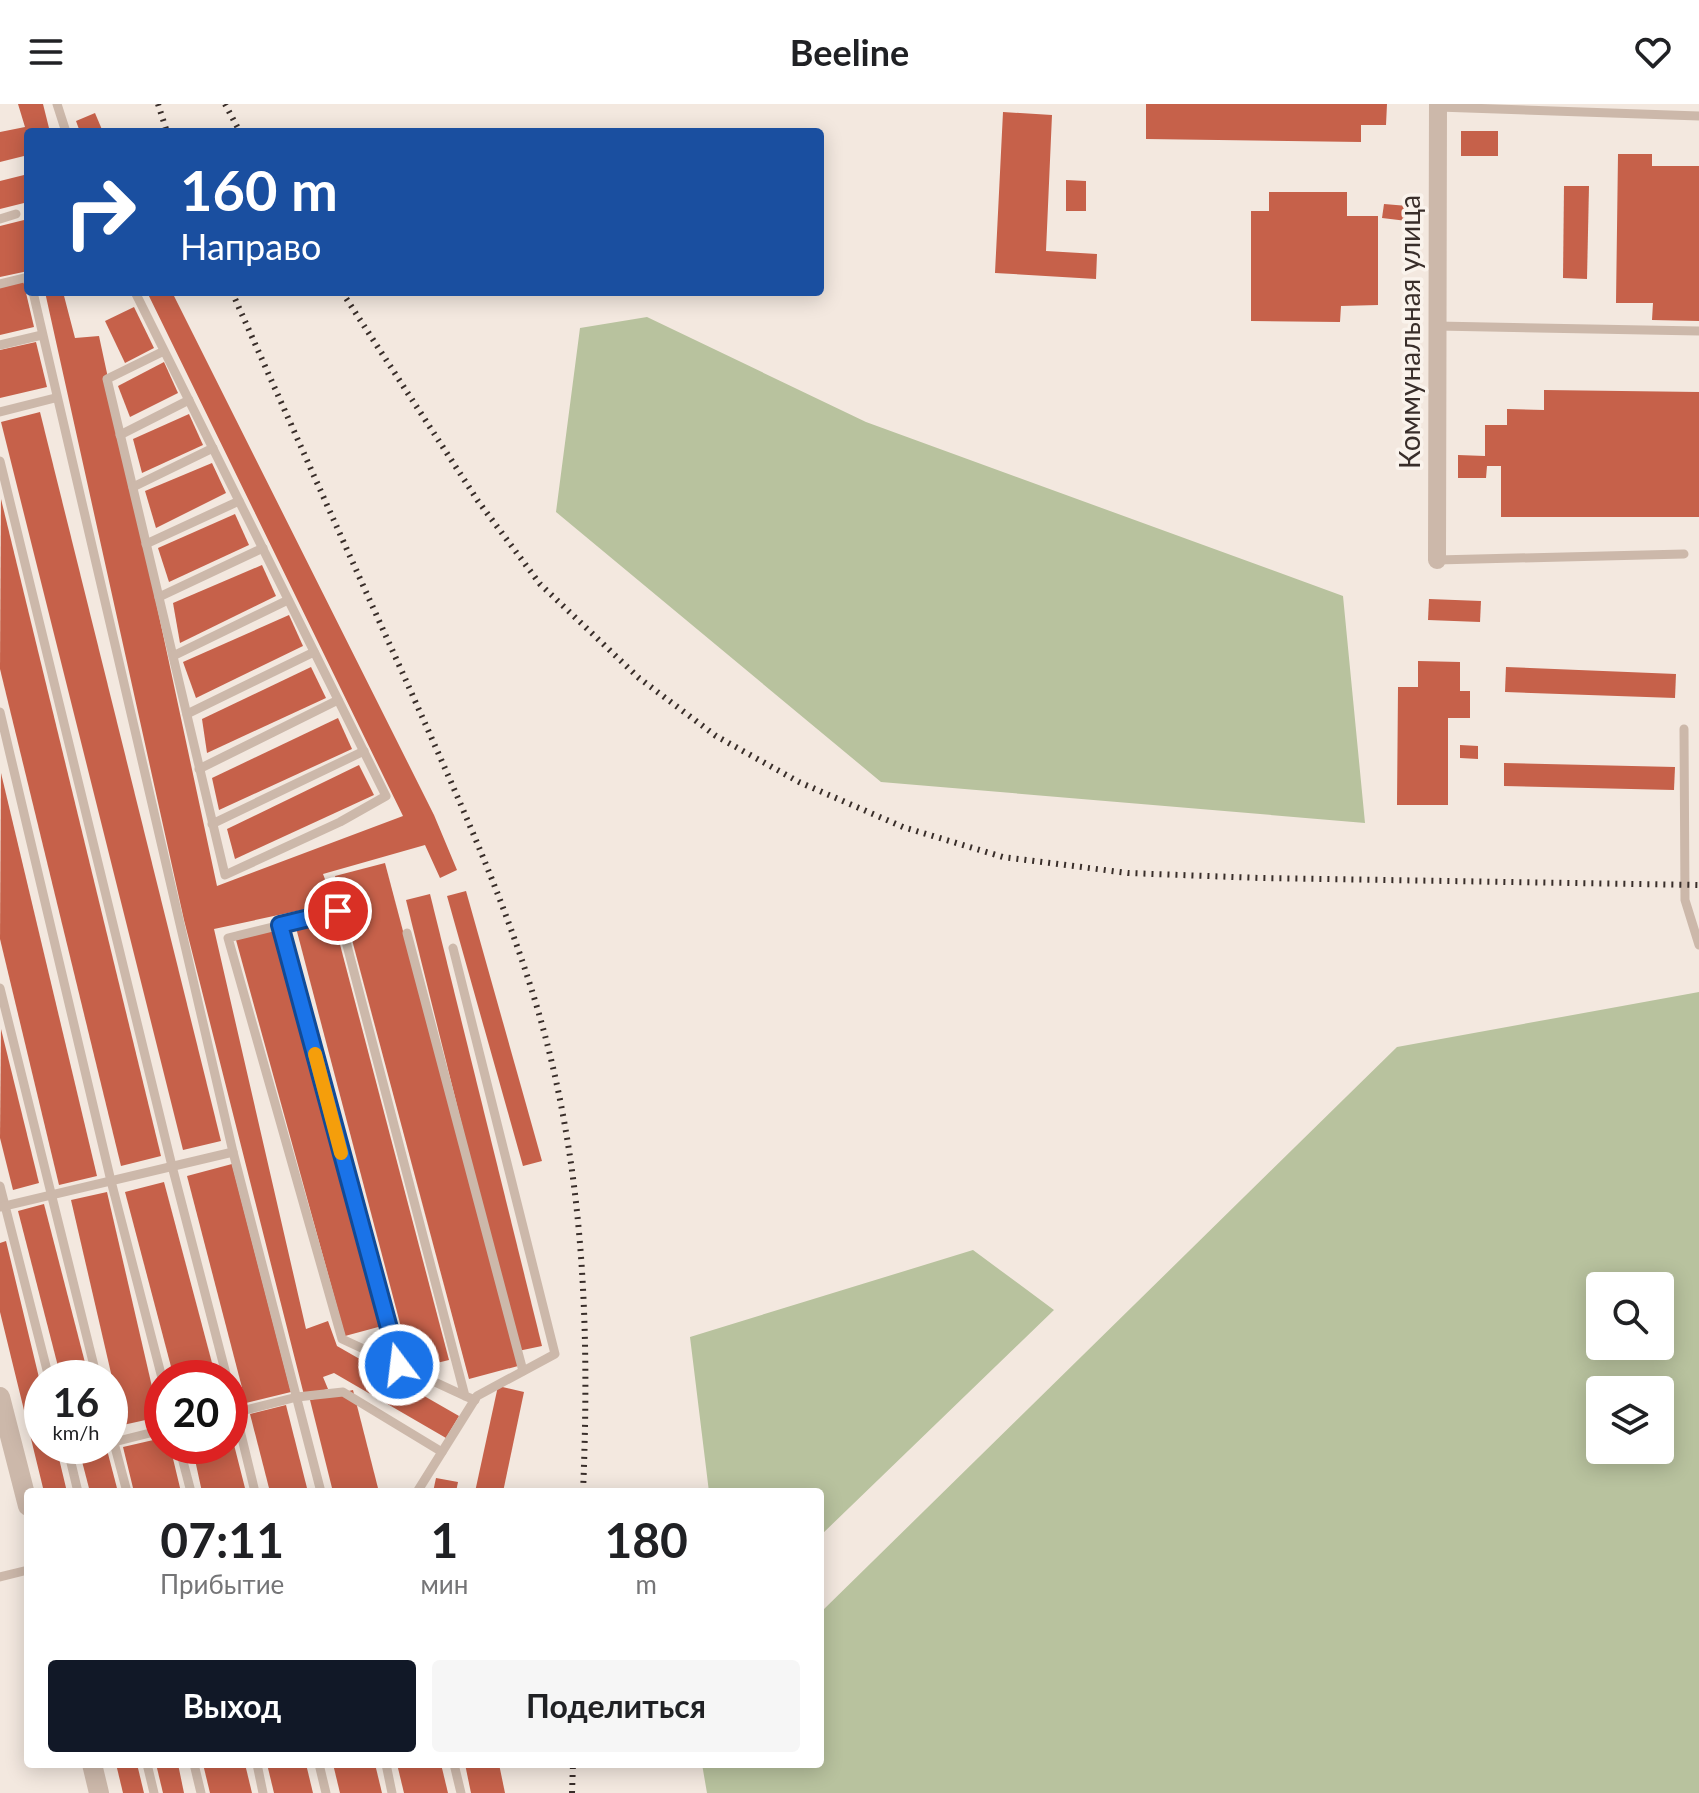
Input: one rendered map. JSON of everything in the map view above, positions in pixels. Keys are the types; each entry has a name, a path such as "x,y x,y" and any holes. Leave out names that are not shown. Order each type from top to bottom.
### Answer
{"street":[{"name":"Коммунальная улица","path":"1437,560 1438,106"},
{"path":"0,1397 24,1490"},
{"path":"93,1768 99,1793"}],"lane":[{"path":"57,104 65,128"},
{"path":"1438,106 1699,116"},
{"path":"0,219 16,214"},
{"path":"0,284 24,278"},
{"path":"34,296 55,398 233,1152 320,1488"},
{"path":"137,296 386,796 340,822 225,875 107,379 164,351"},
{"path":"1437,326 1699,331"},
{"path":"0,345 42,335"},
{"path":"0,412 55,398"},
{"path":"120,435 189,400"},
{"path":"133,487 213,448"},
{"path":"0,461 222,1360"},
{"path":"146,544 239,501"},
{"path":"159,597 263,548"},
{"path":"1437,560 1684,554"},
{"path":"173,656 288,600"},
{"path":"187,714 314,652"},
{"path":"199,769 338,700"},
{"path":"0,712 111,1181 157,1360"},
{"path":"1684,729 1685,900 1699,945"},
{"path":"212,824 364,751"},
{"path":"420,1488 470,1398 338,911 228,938 342,1339 470,1398 555,1354 453,948"},
{"path":"280,925 399,1365"},
{"path":"407,933 523,1371"},
{"path":"0,988 92,1360"},
{"path":"2,1207 233,1152"},
{"path":"0,1186 2,1207 44,1360"},
{"path":"248,1409 297,1397 343,1392 442,1452"},
{"path":"71,1464 77,1488"},
{"path":"120,1464 126,1488"},
{"path":"184,1464 190,1488"},
{"path":"247,1464 254,1488"},
{"path":"0,1577 24,1571"},
{"path":"148,1768 154,1793"},
{"path":"195,1768 201,1793"},
{"path":"258,1768 263,1793"},
{"path":"320,1768 326,1793"},
{"path":"387,1768 392,1793"},
{"path":"455,1768 461,1793"}],"green space":[{"path":"647,317 866,422 1343,596 1365,823 881,782 556,512 580,328"},
{"path":"1699,992 1699,1793 707,1793 703,1768 824,1768 824,1609 1397,1047"},
{"path":"973,1250 1054,1310 824,1532 824,1488 709,1488 690,1337"}],"building":[{"path":"18,104 43,104 49,128 24,128 24,156 0,162 0,132 25,127"},
{"path":"1146,104 1387,104 1386,125 1361,125 1361,142 1146,139"},
{"path":"1003,112 1052,115 1046,251 1097,254 1096,279 995,273"},
{"path":"95,113 101,128 79,128 76,121"},
{"path":"1461,131 1498,131 1498,156 1461,156"},
{"path":"1618,154 1652,154 1652,166 1699,166 1699,321 1652,320 1653,303 1616,303"},
{"path":"24,175 24,203 0,209 0,181"},
{"path":"1066,180 1086,181 1086,211 1066,211"},
{"path":"1564,186 1589,186 1587,279 1563,278"},
{"path":"1269,192 1347,192 1347,216 1378,216 1378,305 1341,306 1340,322 1251,321 1251,211 1269,211"},
{"path":"1384,204 1408,206 1407,221 1382,218"},
{"path":"24,220 24,272 0,277 0,226"},
{"path":"23,280 24,296 27,296 34,327 0,335 0,286"},
{"path":"46,296 64,296 75,338 99,336 217,886 403,816 149,296 174,296 434,815 457,870 440,878 425,845 323,874 334,903 214,929 306,1329 328,1321 337,1346 459,1416 446,1438 334,1373 323,1377 328,1389 304,1395 184,920"},
{"path":"134,307 154,348 125,363 105,321"},
{"path":"36,342 47,387 0,398 0,350"},
{"path":"164,362 178,393 130,417 118,386"},
{"path":"1544,390 1699,392 1699,517 1501,517 1501,466 1487,466 1486,478 1458,478 1458,455 1485,456 1485,425 1507,425 1507,409 1544,410"},
{"path":"40,412 221,1141 183,1150 1,422"},
{"path":"189,414 203,445 142,473 133,439"},
{"path":"212,463 226,493 156,528 145,491"},
{"path":"1,499 161,1156 121,1166 0,669"},
{"path":"235,514 249,545 169,582 158,548"},
{"path":"262,565 276,596 180,643 173,603"},
{"path":"1429,599 1481,601 1480,622 1428,620"},
{"path":"289,615 303,646 196,698 183,662"},
{"path":"1418,661 1460,662 1460,691 1470,691 1470,718 1448,718 1448,805 1397,805 1398,687 1418,687"},
{"path":"311,667 326,698 207,753 202,719"},
{"path":"1506,667 1676,674 1675,698 1505,692"},
{"path":"338,718 352,749 219,810 212,778"},
{"path":"1460,745 1478,746 1478,759 1460,758"},
{"path":"1504,763 1675,767 1674,790 1504,786"},
{"path":"359,765 374,795 235,859 227,829"},
{"path":"1,773 97,1176 59,1185 0,939"},
{"path":"385,863 518,1366 469,1379 335,876"},
{"path":"466,891 542,1161 523,1166 447,896"},
{"path":"430,894 542,1346 518,1351 406,900"},
{"path":"332,914 449,1360 412,1369 295,924"},
{"path":"273,929 382,1326 345,1336 236,940"},
{"path":"1,1029 39,1183 13,1190 0,1138"},
{"path":"232,1164 291,1392 248,1403 248,1360 235,1360 187,1176"},
{"path":"164,1182 211,1360 169,1360 125,1192"},
{"path":"107,1192 146,1360 144,1420 128,1424 128,1360 108,1360 71,1200"},
{"path":"44,1204 84,1360 56,1360 18,1211"},
{"path":"6,1241 35,1360 24,1360 24,1410 0,1312 0,1243"},
{"path":"498,1386 524,1392 504,1488 476,1488"},
{"path":"353,1390 378,1488 332,1488 310,1400"},
{"path":"286,1405 307,1488 269,1488 250,1414"},
{"path":"144,1442 144,1464 174,1464 180,1488 133,1488 127,1464 128,1446"},
{"path":"37,1464 60,1464 66,1488 43,1488"},
{"path":"83,1464 111,1464 117,1488 89,1488"},
{"path":"196,1464 239,1464 245,1488 201,1488"},
{"path":"436,1478 458,1482 457,1488 434,1488"},
{"path":"117,1768 138,1768 144,1793 123,1793"},
{"path":"157,1768 179,1768 184,1793 163,1793"},
{"path":"204,1768 246,1768 252,1793 210,1793"},
{"path":"268,1768 307,1768 313,1793 274,1793"},
{"path":"334,1768 376,1768 382,1793 340,1793"},
{"path":"398,1768 442,1768 448,1793 404,1793"},
{"path":"466,1768 500,1768 505,1793 471,1793"}],"railway":[{"path":"158,104 166,128"},
{"path":"225,104 238,128"},
{"path":"234,296 456,794 505,913 533,994 563,1117 580,1241 585,1366 583,1488"},
{"path":"345,296 478,501 540,584 639,678 716,736 799,782 903,827 1003,857 1128,873 1699,885"},
{"path":"572,1793 573,1768"}],"slow traffic":[{"path":"315,1054 341,1153"}],"route":[{"path":"338,911 280,925 399,1365"}]}
